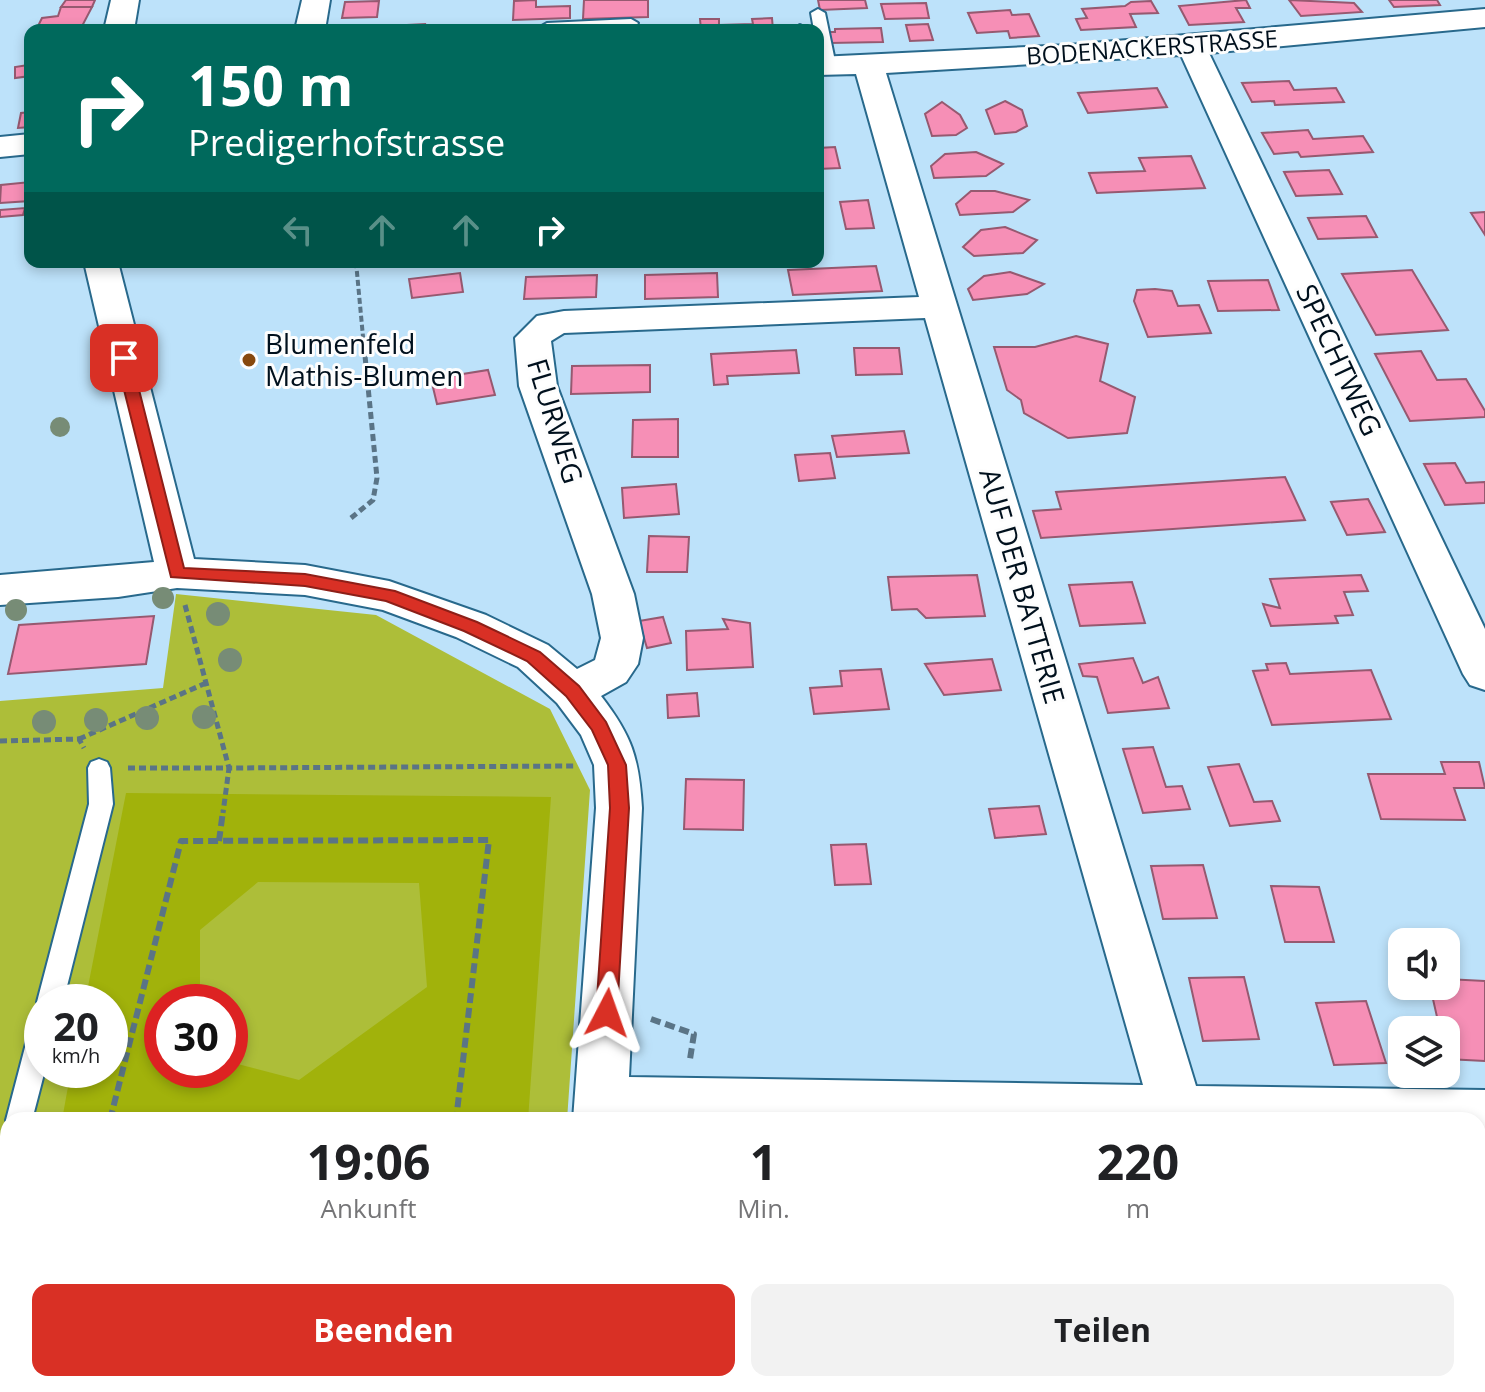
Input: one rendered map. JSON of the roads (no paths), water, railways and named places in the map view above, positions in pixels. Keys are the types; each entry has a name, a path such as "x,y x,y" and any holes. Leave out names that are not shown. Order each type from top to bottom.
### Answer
{"street":[{"path":"120,24 125,0"},
{"path":"311,24 316,0"},
{"name":"BODENACKERSTRASSE","path":"838,65 1037,58 1192,47 1485,18"},
{"name":"SPECHTWEG","path":"1192,47 1485,674"},
{"name":"AUF DER BATTERIE","path":"838,65 940,307 1177,1112"},
{"path":"0,147 24,145"},
{"path":"102,268 177,573"},
{"name":"FLURWEG","path":"573,691 611,671 616,664 622,638 613,594 538,386 532,346 533,338 541,329 564,322 940,307"},
{"path":"0,590 118,582 177,573 305,580 389,596 471,626 533,656 573,691 600,727 617,765 619,808 601,1111 745,1112"}],"lane":[{"path":"818,13 822,24"},
{"path":"623,24 631,23"},
{"path":"824,29 838,65"},
{"path":"55,984 101,804 99,768"},
{"path":"21,1112 27,1088"}],"place":[{"name":"Blumenfeld Mathis-Blumen","path":"249,360"}]}
